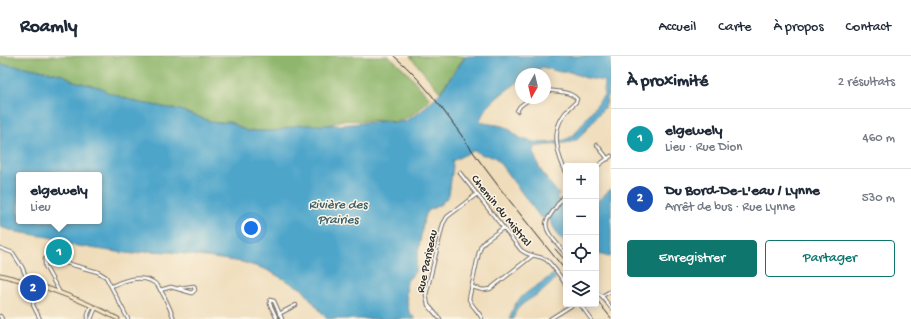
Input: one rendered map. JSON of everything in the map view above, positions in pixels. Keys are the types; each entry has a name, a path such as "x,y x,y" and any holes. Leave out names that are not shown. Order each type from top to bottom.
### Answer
{"street":[{"path":"551,91 565,93 574,96 576,99 576,102 562,117 557,130 558,148 563,166"},
{"path":"517,111 523,104"},
{"path":"597,145 608,158"},
{"path":"599,165 611,156"},
{"name":"Chemin du Mistral","path":"460,173 521,250 532,256 548,261 563,281"},
{"name":"Rue Pariseau","path":"440,319 428,305 426,295 443,224 447,217 477,194"},
{"path":"563,196 547,220 545,226 563,250"},
{"path":"482,319 480,313 470,303 469,299 481,246 485,241 503,228"},
{"path":"0,248 13,253 22,267 29,284"},
{"path":"472,286 483,290 490,289 532,256"},
{"path":"60,293 45,266 45,259 48,258 98,272 106,277 128,319"},
{"path":"0,275 60,293 92,305 118,319"},
{"path":"112,286 125,280 132,279 148,280 156,284 174,319"},
{"path":"36,286 33,305 40,319"},
{"path":"160,290 171,287 179,288 192,293 195,290 194,286 179,288"},
{"path":"602,296 611,291"},
{"path":"599,294 611,308"},
{"path":"277,319 270,304 270,300 274,301 282,319"},
{"path":"90,319 88,314 92,305"},
{"path":"275,315 296,305"},
{"path":"90,319 96,307"},
{"path":"550,319 569,307"},
{"path":"582,307 591,319"}],"green space":[{"path":"0,56 389,56 405,70 430,99 418,111 395,122 385,120 341,120 332,124 307,129 247,131 230,122 215,123 180,110 136,102 107,92 102,88 73,81 64,75 25,67 0,64"},
{"path":"410,56 465,56 440,92"}],"water":[{"name":"Rivière des Prairies","path":"466,56 611,56 611,81 606,105 596,118 578,139 572,142 534,147 534,153 539,166 550,184 559,194 556,198 563,202 563,241 558,236 550,220 540,217 495,157 479,154 475,150 452,161 453,166 449,195 441,204 428,211 424,218 415,272 407,281 406,294 409,312 416,319 327,319 302,289 265,269 242,262 170,252 147,251 134,254 110,251 65,244 54,238 17,232 0,227 0,64 25,67 64,75 73,81 102,88 107,92 136,102 180,110 215,123 230,122 247,131 274,131 299,125 340,125 385,121 395,123 405,121 420,112 440,93","holes":["542,67 551,68 551,70 560,72 570,72 586,78 604,81 604,95 574,135 569,138 549,143 529,141 521,138 505,127 481,122 480,120 487,108 498,97 515,84 515,68"]},
{"path":"611,189 611,256 609,257 599,254 599,199"},
{"path":"553,274 556,278 541,292 521,305 517,309 514,319 510,319 512,311 521,298"}],"tram line":[{"path":"394,56 430,93 481,163 563,267"},
{"path":"555,249 563,258"},
{"path":"599,303 611,318"}],"place":[{"name":"elgewely","path":"59,252"},
{"name":"Du Bord-De-L'eau / Lynne","path":"33,288"}]}
